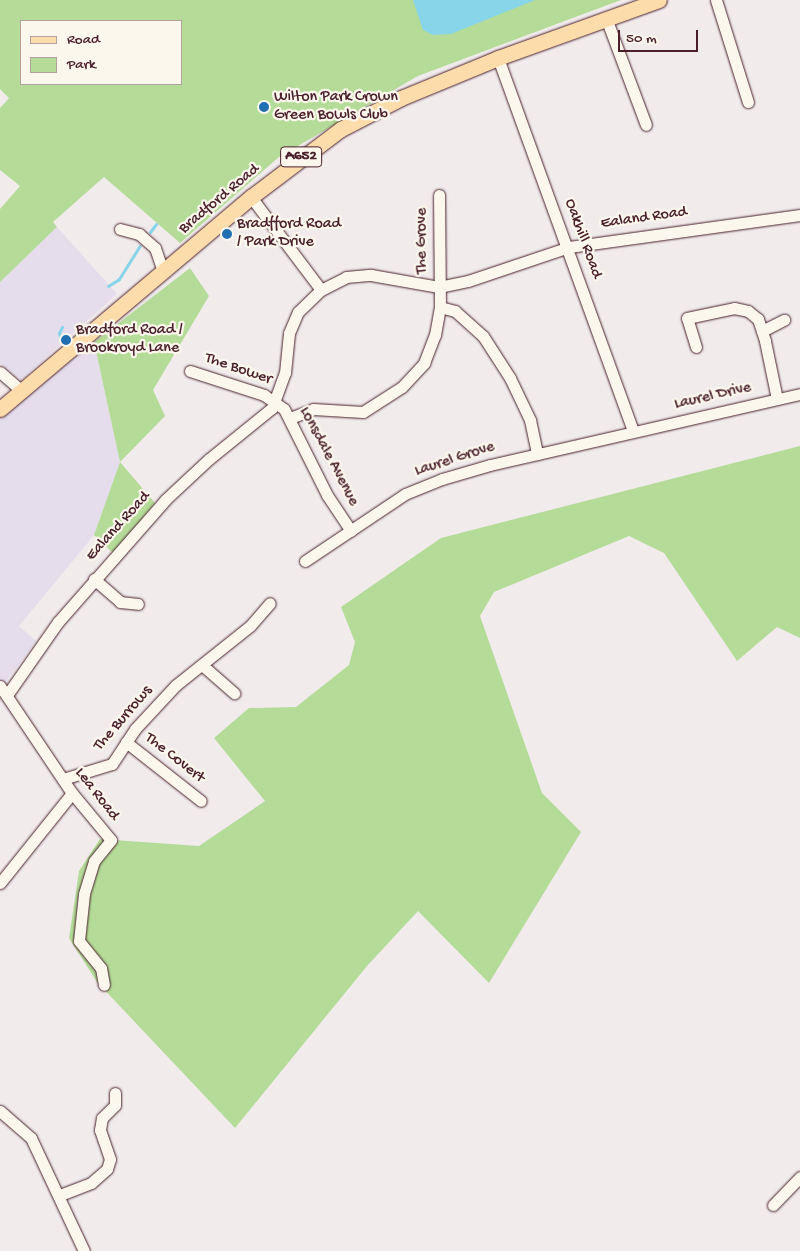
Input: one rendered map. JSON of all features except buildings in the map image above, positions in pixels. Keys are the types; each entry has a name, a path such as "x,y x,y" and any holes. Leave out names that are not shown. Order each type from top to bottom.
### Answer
{"main road":[{"name":"Bradford Road","path":"0,409 250,197 341,129 401,98 498,58 659,0"}],"street":[{"path":"716,0 748,102"},
{"path":"606,18 646,125"},
{"name":"Oakhill Road","path":"498,58 633,431"},
{"name":"The Grove","path":"290,418 313,409 363,412 402,387 424,363 435,335 440,307 439,195"},
{"path":"250,197 321,290"},
{"name":"Ealand Road","path":"439,287 468,281 568,247 800,215"},
{"path":"120,229 139,234 155,248 163,270"},
{"path":"275,401 284,373 289,333 298,312 321,290 346,277 371,274 439,287"},
{"path":"440,307 455,311 483,336 510,378 530,420 537,454"},
{"path":"696,347 687,318 734,308 748,311 758,319 762,331 777,399"},
{"path":"762,331 784,320"},
{"name":"The Bower","path":"190,371 275,401"},
{"path":"0,372 22,391"},
{"name":"Laurel Drive","path":"633,431 800,394"},
{"name":"Ealand Road","path":"3,696 58,622 94,579 184,481 265,416 275,401"},
{"name":"Lonsdale Avenue","path":"275,401 290,418 327,495 351,531"},
{"name":"Laurel Grove","path":"305,561 405,494 480,467 633,431"},
{"path":"94,579 120,602 138,604"},
{"name":"The Burrows","path":"63,779 112,764 126,742 176,685 250,626 270,603"},
{"path":"202,664 234,693"},
{"name":"Lea Road","path":"3,696 72,793 111,840 94,861 84,894 79,941 101,968 104,985"},
{"name":"The Covert","path":"126,742 202,801"},
{"path":"0,883 72,793"},
{"path":"60,1195 92,1183 107,1169 110,1159 100,1130 102,1118 115,1105 115,1093"},
{"path":"0,1111 32,1138 60,1195 84,1251"},
{"path":"774,1205 799,1181"}],"shaded area":[{"path":"57,227 117,294 21,380 0,363 0,282"},
{"path":"94,342 120,462 94,535 19,626 36,641 0,690 0,417"}],"green space":[{"path":"0,0 621,0 418,76 279,157 180,243 104,177 53,222 57,227 0,282 0,209 20,186 0,170 0,108 9,98 0,89"},
{"path":"190,268 209,296 153,390 165,416 120,462 94,342"},
{"path":"800,446 800,638 777,627 737,661 664,553 629,536 494,592 480,616 542,793 581,832 489,983 418,911 367,966 235,1128 97,982 69,938 79,871 100,839 199,846 265,801 214,738 249,708 296,707 349,665 355,642 341,607 441,538"},
{"path":"120,462 155,503 113,553 94,535"}],"water":[{"path":"413,0 535,0 451,34 433,35 423,30"}],"waterway":[{"path":"150,232 156,224"},
{"path":"108,286 119,279 140,246"},
{"path":"61,340 59,333 62,327"}],"place":[{"name":"Wilton Park Crown Green Bowls Club","path":"264,107"},
{"name":"Bradfford Road / Park Drive","path":"227,234"},
{"name":"Bradford Road / Brookroyd Lane","path":"66,340"}]}
